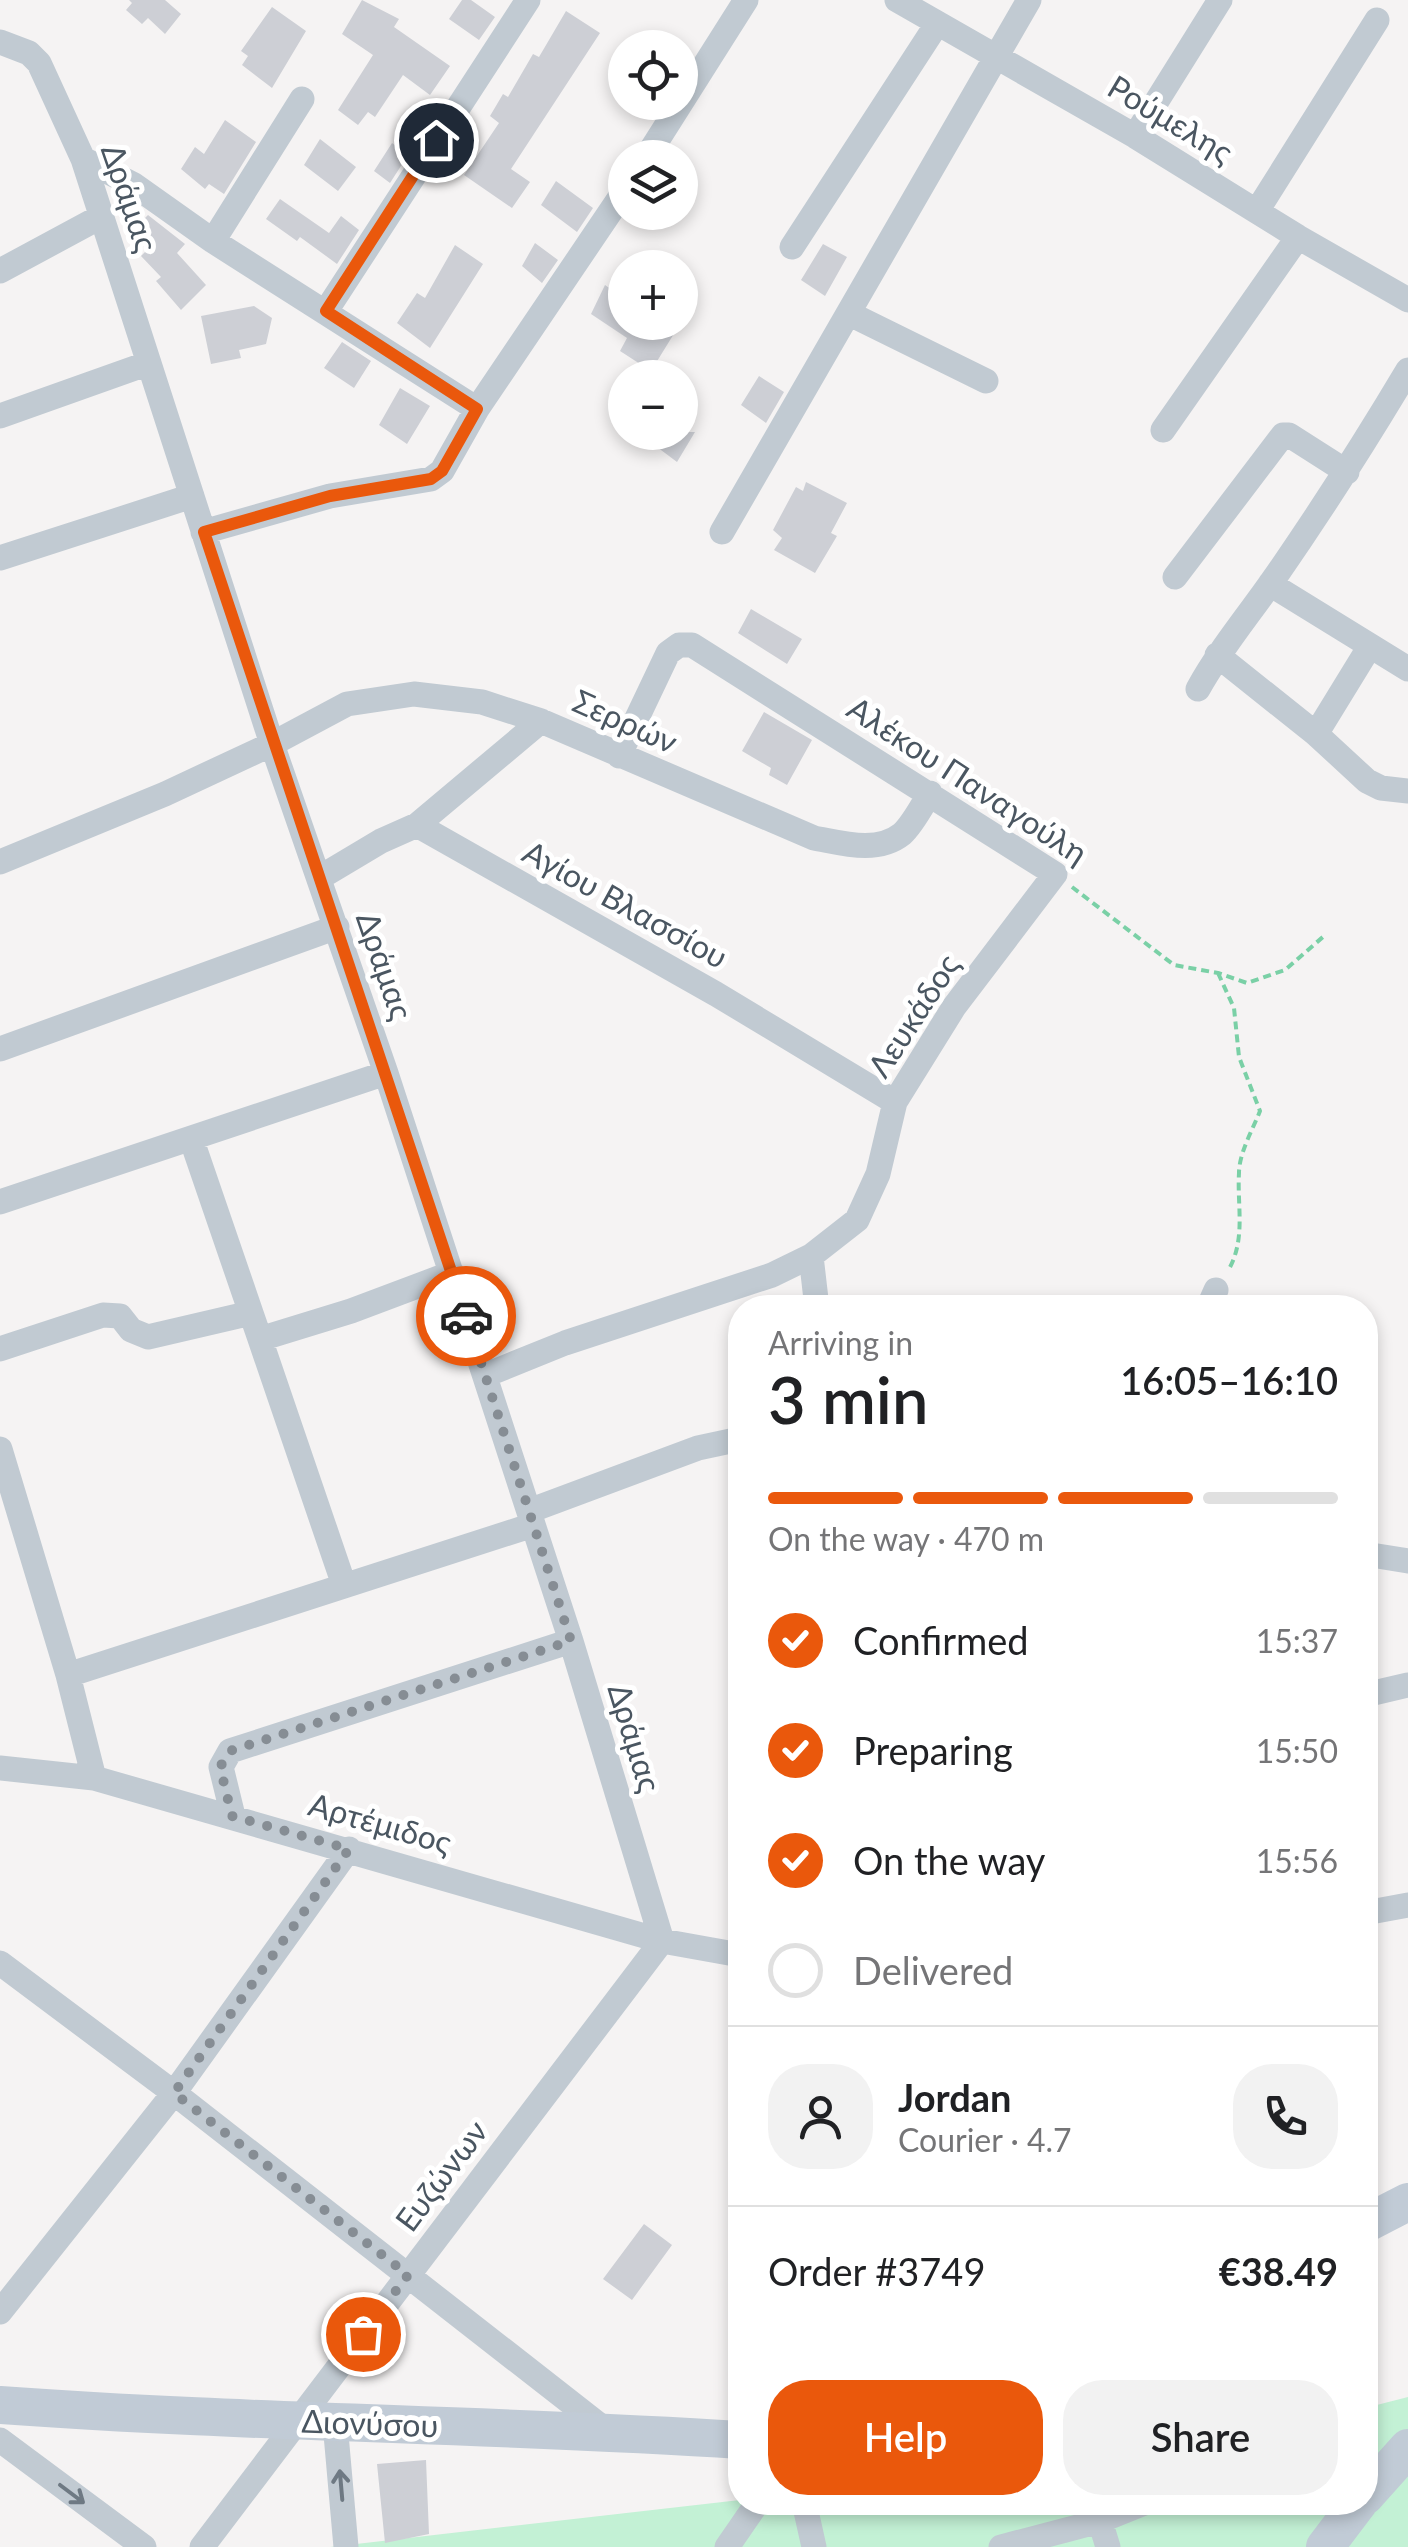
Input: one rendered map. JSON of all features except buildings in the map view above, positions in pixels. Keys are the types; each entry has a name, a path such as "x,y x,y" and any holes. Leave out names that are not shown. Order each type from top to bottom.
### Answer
{"main road":[{"path":"1378,2217 1408,2202"},
{"name":"Διονύσου","path":"0,2405 296,2422 606,2431 728,2439"},
{"path":"1378,2481 1408,2448"},
{"path":"1325,2547 1350,2515"}],"street":[{"path":"326,311 528,0"},
{"path":"657,140 746,0"},
{"name":"Ρούμελης","path":"897,0 1135,136 1408,300"},
{"path":"722,532 1029,0"},
{"path":"1135,136 1220,0"},
{"path":"1257,211 1376,20"},
{"path":"792,247 936,24"},
{"name":"Δράμας","path":"0,42 29,53 39,63 83,159 272,744 486,1374 662,1940"},
{"path":"213,241 302,99"},
{"path":"83,159 134,185 213,241 477,409"},
{"path":"204,532 330,496 431,479 442,471 477,409 608,215"},
{"path":"0,271 102,216"},
{"path":"1163,430 1298,237"},
{"path":"850,314 986,382"},
{"path":"0,416 149,363"},
{"path":"1198,688 1217,654 1347,472 1408,370"},
{"path":"1175,577 1283,435 1347,472"},
{"path":"0,558 192,496"},
{"path":"1270,584 1408,669"},
{"name":"Αλέκου Παναγούλη","path":"619,756 668,653 679,646 692,645 1055,874"},
{"path":"1316,734 1370,646"},
{"path":"1217,654 1367,781 1381,788 1408,791"},
{"name":"Σερρών","path":"0,862 165,794 346,704 384,696 414,694 482,702 541,721 814,838 856,846 882,844 902,833 930,794"},
{"path":"319,878 381,841 417,826 541,721"},
{"name":"Αγίου Βλασσίου","path":"417,826 716,994 895,1102"},
{"name":"Λευκάδος","path":"486,1374 565,1343 772,1275 811,1256 858,1220 878,1174 895,1102 954,1007 1055,874"},
{"path":"0,1050 336,927"},
{"path":"0,1202 386,1073"},
{"path":"191,1138 344,1585"},
{"path":"811,1256 816,1295"},
{"path":"260,1339 351,1311 452,1273"},
{"path":"0,1349 103,1315 120,1316 130,1330 148,1337 252,1313"},
{"path":"68,1674 344,1585 531,1518 698,1448 728,1442"},
{"path":"0,1450 9,1511 68,1674 94,1778"},
{"path":"1378,1556 1408,1562"},
{"path":"232,1816 220,1767 230,1751 571,1641"},
{"path":"1378,1692 1408,1684"},
{"path":"0,1790 8,1768"},
{"name":"Αρτέμιδος","path":"8,1768 94,1778 662,1940 728,1953"},
{"path":"0,2312 174,2093 349,1849"},
{"path":"1378,1911 1408,1905"},
{"name":"Ευζώνων","path":"202,2547 662,1940"},
{"path":"0,1964 174,2093 606,2431"},
{"path":"335,2423 346,2547"},
{"path":"0,2440 144,2547"},
{"path":"727,2547 749,2515"},
{"path":"807,2515 814,2547"},
{"path":"1001,2547 1116,2515"},
{"path":"1100,2522 1108,2547"}],"path":[{"name":"Αλέκου Παναγούλη","path":"1055,874 1174,965 1247,983 1284,970 1324,936"},
{"path":"1214,1295 1236,1257 1242,1215 1238,1168 1260,1111 1239,1057 1234,1008 1218,973"}],"green space":[{"path":"1408,2397 1408,2547 330,2547 728,2501 728,2515 1378,2515 1378,2405"}],"way so far":[{"path":"363,2334 408,2275 174,2093 349,1849 232,1816 220,1767 230,1751 571,1641 466,1316"}],"route":[{"path":"436,140 326,311 477,409 442,471 431,479 330,496 204,532 466,1316"}]}
